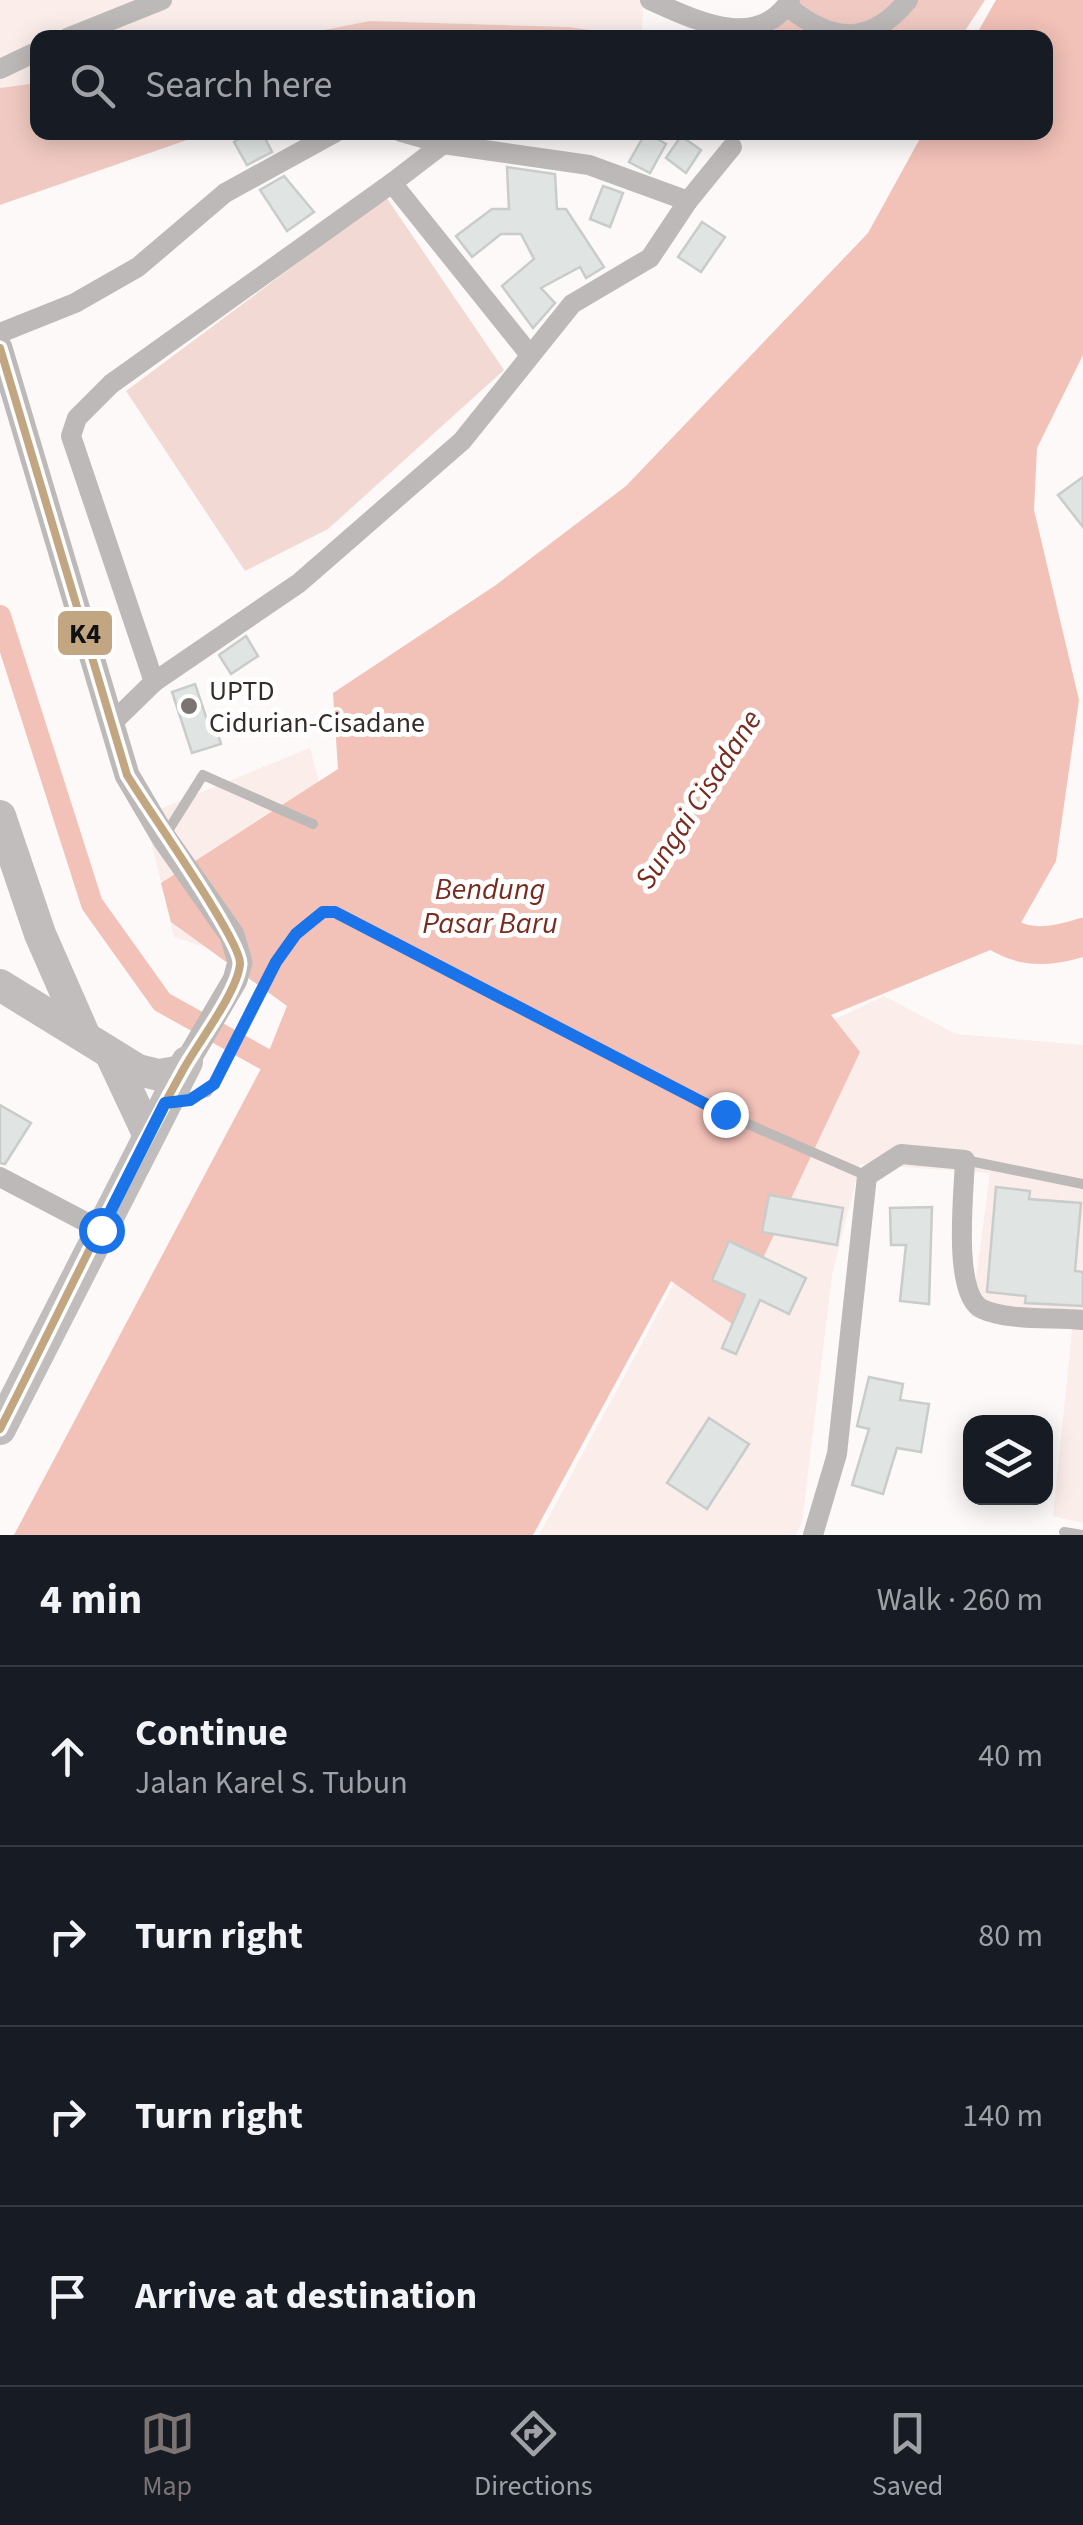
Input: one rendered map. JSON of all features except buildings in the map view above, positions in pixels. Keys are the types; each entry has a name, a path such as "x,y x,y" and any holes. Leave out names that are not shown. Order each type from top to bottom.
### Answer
{"main road":[{"path":"0,816 5,855 83,1032"},
{"path":"0,985 83,1032 110,1056 177,1081 0,1430"},
{"path":"110,1056 149,1136"}],"street":[{"path":"87,30 162,0"},
{"path":"650,0 688,17 751,30 778,18 789,3 820,30"},
{"path":"868,30 892,20 908,0"},
{"path":"0,69 30,55"},
{"path":"0,333 75,303 138,267 225,193 321,140"},
{"path":"430,140 589,165 688,201"},
{"path":"154,682 71,436 77,418 141,358 180,338 444,144"},
{"path":"114,722 154,682 314,570 462,441 572,304 650,258 688,201 732,147"},
{"path":"392,183 530,355"},
{"path":"0,348 127,775 164,838 232,935 240,962 235,980 177,1081"},
{"path":"813,1535 837,1454 867,1176 900,1154 965,1160 962,1256 968,1298 980,1308 995,1312 1082,1320"},
{"path":"0,1178 101,1230"}],"lane":[{"path":"164,838 204,775 313,824"},
{"path":"177,1081 207,1092 296,934 323,912 335,912 725,1114 867,1176"},
{"path":"965,1160 1083,1184"},
{"path":"1064,1532 1083,1535"}],"shaded area":[{"path":"0,0 643,0 642,30 370,21 327,30 30,30 30,84 0,88"},
{"path":"792,0 985,0 966,30 775,30"},
{"path":"370,21 590,30 324,30"},
{"path":"30,84 30,140 187,140 0,205 0,88"},
{"path":"386,197 504,370 328,529 245,571 126,391"},
{"path":"310,748 334,841 268,968 174,937 145,815"},
{"path":"884,996 956,1034 1083,1045 1083,1523 1053,1516 1073,1322 971,1317 990,1173 860,1164 832,1275 802,1522 796,1535 539,1535 809,1032"}],"water":[{"path":"996,0 1083,0 1083,355 1037,448 1034,510 1079,700 1056,861 1010,942 831,1015 860,1052 732,1324 671,1281 533,1535 14,1535 265,1061 287,1006 171,922 161,883 338,769 333,693 496,585 626,486 868,233 919,140 1053,140 1053,30 979,30"}],"waterway":[{"path":"0,616 92,904 162,1002 290,1073"},
{"path":"971,915 1023,943 1050,945 1083,937"}],"transit line":[{"name":"K4","path":"0,348 127,775 209,901 240,963 233,987 159,1114 0,1429"}],"place":[{"name":"UPTD Cidurian-Cisadane","path":"189,706"}],"route":[{"path":"101,1230 165,1103 190,1100 214,1084 276,962 296,934 323,912 335,912 725,1114"}],"water label":[{"name":"Sungai Cisadane","path":"698,799"},
{"name":"Bendung Pasar Baru","path":"490,906"}]}
